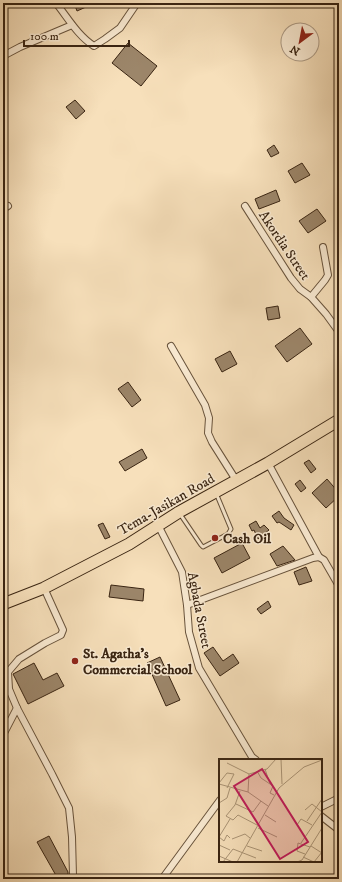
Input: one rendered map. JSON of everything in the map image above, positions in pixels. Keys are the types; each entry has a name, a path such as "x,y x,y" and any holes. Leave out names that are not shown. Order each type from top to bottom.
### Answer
{"highway":[{"name":"Tema-Jasikan Road","path":"3,604 44,588 129,544 180,512 236,480 268,464 339,420"}],"street":[{"path":"56,3 86,41 94,46 120,28 137,3"},
{"path":"3,56 20,47 72,25"},
{"name":"Akordia Street","path":"245,206 291,278 300,289 311,297 339,332"},
{"path":"311,297 328,275 323,247"},
{"path":"170,346 205,405 209,418 208,433 236,480"},
{"path":"268,464 319,557 324,560 339,586"},
{"name":"Agbada Street","path":"158,526 182,572 189,632 199,668 253,759"},
{"path":"187,605 319,557"},
{"path":"44,588 63,630 61,635 19,659 8,672 9,690 69,808 72,837 72,879"},
{"path":"3,735 18,708"},
{"path":"322,806 339,798"},
{"path":"162,879 219,801"},
{"path":"322,817 339,830"}],"lane":[{"path":"180,512 203,547 228,534 231,529 216,492"}],"building":[{"path":"74,3 95,3 77,11"},
{"path":"128,43 157,66 141,86 112,63"},
{"path":"75,100 85,111 76,119 66,107"},
{"path":"274,145 279,153 271,157 267,150"},
{"path":"302,163 310,175 295,183 288,171"},
{"path":"276,190 280,201 259,209 255,199"},
{"path":"317,209 326,221 308,233 299,221"},
{"path":"278,306 280,318 268,320 266,308"},
{"path":"300,328 312,344 287,362 275,346"},
{"path":"230,351 237,364 222,372 215,359"},
{"path":"128,382 141,400 132,407 118,389"},
{"path":"142,449 147,458 125,471 119,462"},
{"path":"309,460 316,469 311,473 304,463"},
{"path":"327,479 339,493 339,496 326,508 312,493"},
{"path":"300,480 306,488 301,492 295,484"},
{"path":"279,511 284,518 294,525 291,530 279,522 277,523 272,516"},
{"path":"256,521 260,528 264,525 269,530 258,539 254,530 252,531 249,525"},
{"path":"103,523 110,537 105,539 98,525"},
{"path":"242,543 250,558 222,573 214,558"},
{"path":"283,546 295,560 277,566 270,554"},
{"path":"306,567 312,581 299,585 294,572"},
{"path":"111,585 144,589 143,601 109,597"},
{"path":"268,601 271,607 261,614 257,609"},
{"path":"213,647 223,661 233,654 239,663 220,676 204,653"},
{"path":"160,657 180,700 166,706 147,663"},
{"path":"34,663 43,680 57,673 64,686 28,704 13,674"},
{"path":"49,836 68,872 68,875 61,879 58,879 37,842"}],"place":[{"name":"Cash Oil","path":"215,538"},
{"name":"St. Agatha's Commercial School","path":"75,661"}]}
